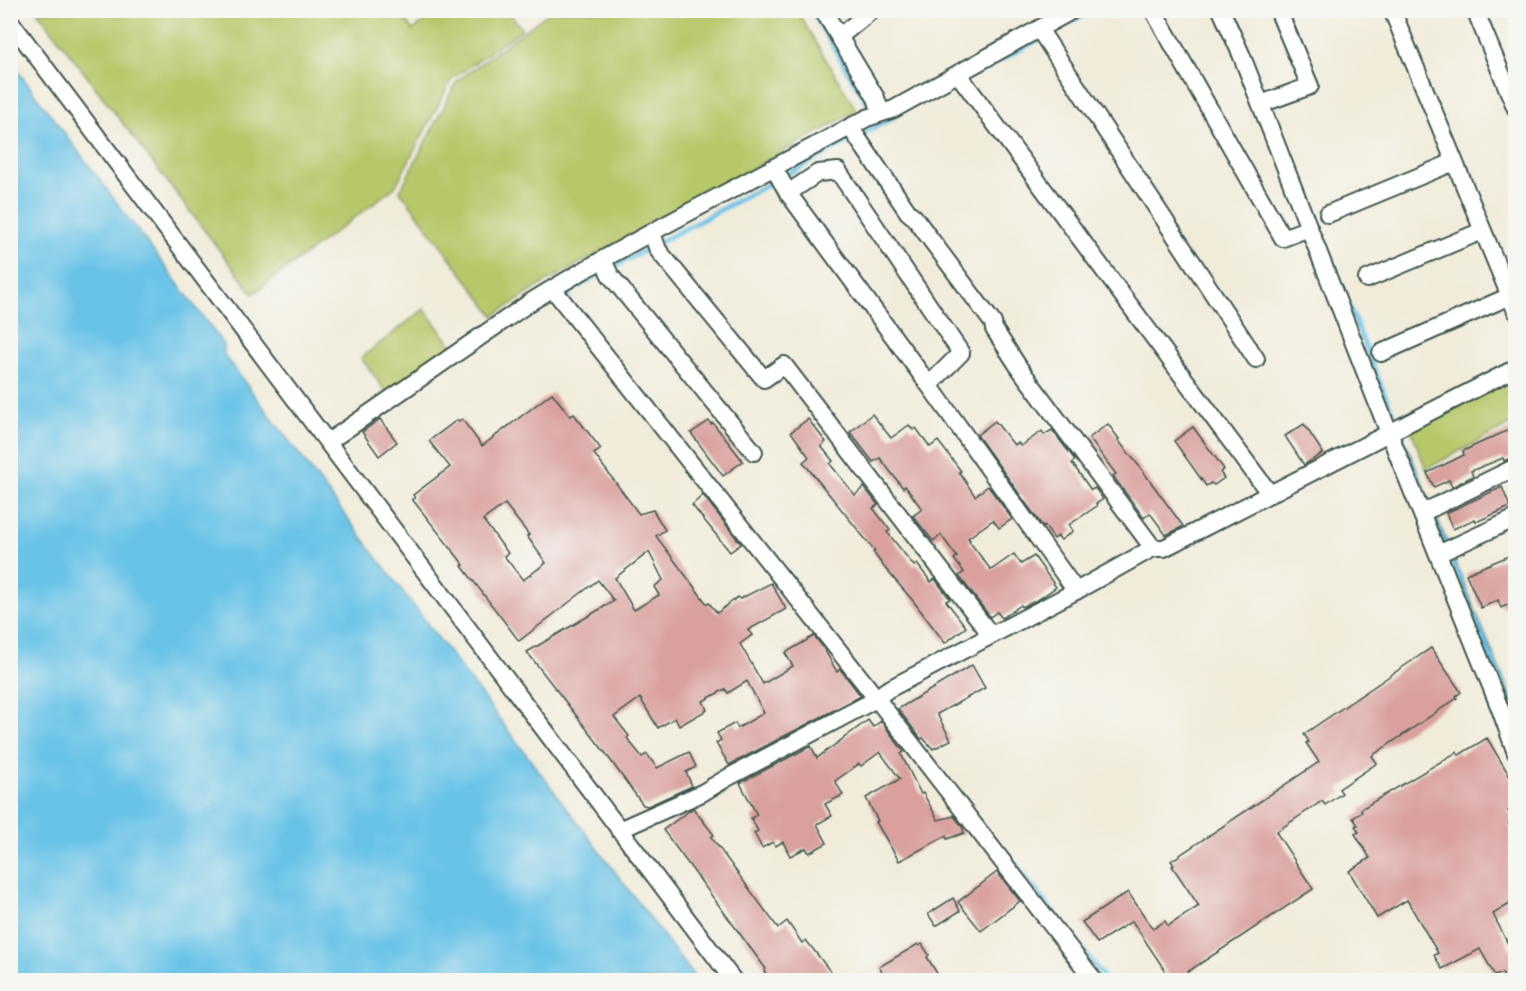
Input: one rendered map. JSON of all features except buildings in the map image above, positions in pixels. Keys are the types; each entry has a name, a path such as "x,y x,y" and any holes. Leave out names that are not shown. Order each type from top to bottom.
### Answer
{"street":[{"path":"823,10 876,98 881,113"},
{"path":"839,37 872,10"},
{"path":"1153,10 1283,238 1309,228"},
{"path":"1221,10 1265,103 1309,228 1396,429 1443,551 1515,753"},
{"path":"1265,103 1310,86 1278,10"},
{"path":"1381,353 1512,304 1392,10"},
{"path":"1475,10 1515,109"},
{"path":"328,442 532,301 812,162 881,113 961,78 1042,34 1062,13"},
{"path":"10,21 733,981"},
{"path":"1042,34 1256,359"},
{"path":"961,78 1270,494"},
{"path":"854,133 908,212 993,323 994,329 1020,369 1154,548"},
{"path":"780,179 812,162 838,171 961,354 929,385"},
{"path":"1328,214 1454,162"},
{"path":"780,179 1076,591"},
{"path":"1367,279 1482,231"},
{"path":"655,240 764,379 784,365 991,634"},
{"path":"606,266 754,452"},
{"path":"553,289 881,694 1094,981"},
{"path":"619,830 702,793 991,634 1154,548 1164,548 1396,429 1513,375"},
{"path":"1427,511 1515,467"},
{"path":"1443,551 1515,518"}],"green space":[{"path":"507,10 522,29 452,79 395,187 253,294 37,11 398,11 413,30 439,11"},
{"path":"551,11 797,11 857,111 546,282 494,316 400,191 457,81"},
{"path":"424,309 454,348 387,393 361,358"},
{"path":"1508,379 1515,395 1515,422 1426,469 1411,430"}],"water":[{"path":"11,62 224,345 224,355 697,980 11,980"},
{"path":"1405,441 1516,709 1515,731 1400,443"}],"waterway":[{"path":"811,10 870,108"},
{"path":"969,77 1093,10"},
{"path":"569,298 566,295 576,287 894,117"},
{"path":"1322,240 1405,448"},
{"path":"1007,854 1106,980"}]}
